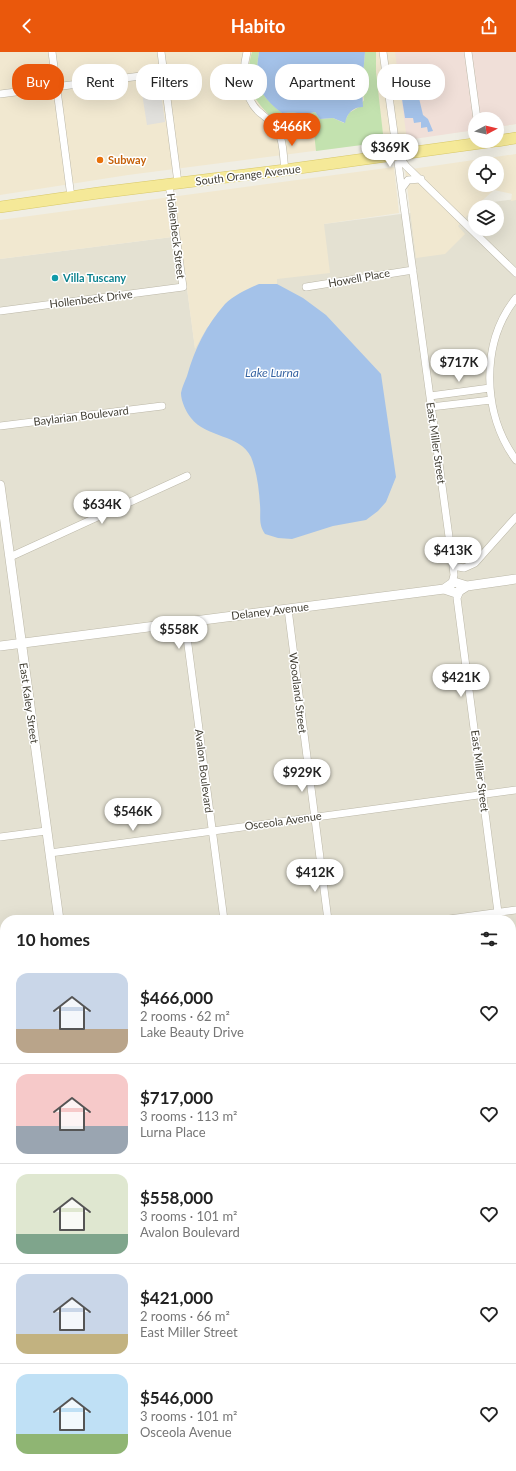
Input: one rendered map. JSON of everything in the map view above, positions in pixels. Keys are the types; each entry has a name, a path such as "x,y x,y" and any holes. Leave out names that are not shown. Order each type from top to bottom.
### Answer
{"main road":[{"name":"South Orange Avenue","path":"504,140 516,138"},
{"name":"South Orange Avenue","path":"0,208 71,197 285,170 468,144"}],"street":[{"path":"52,52 54,64"},
{"name":"Hollenbeck Street","path":"161,52 163,64"},
{"path":"247,52 244,70 247,92 255,107 277,130 281,141 285,170"},
{"path":"383,52 403,190"},
{"path":"468,52 476,112"},
{"path":"64,85 136,76"},
{"path":"0,94 12,92"},
{"path":"59,100 71,197"},
{"name":"Hollenbeck Street","path":"166,100 183,287"},
{"path":"397,154 406,166 516,273"},
{"path":"403,190 408,180 421,179"},
{"name":"East Miller Street","path":"403,190 499,915"},
{"name":"Howell Place","path":"306,287 413,270"},
{"name":"Hollenbeck Drive","path":"0,311 183,287"},
{"path":"516,298 509,308 495,338 491,358 490,388 491,400 502,436 516,460"},
{"path":"430,396 490,388"},
{"path":"432,407 491,400"},
{"name":"Baylarian Boulevard","path":"0,426 162,406"},
{"path":"10,557 187,476"},
{"name":"East Kaley Street","path":"0,485 58,915"},
{"path":"453,566 464,568 475,564 516,517"},
{"name":"Delaney Avenue","path":"0,646 516,579"},
{"name":"Woodland Street","path":"288,609 327,915"},
{"name":"Avalon Boulevard","path":"185,622 223,915"},
{"name":"Osceola Avenue","path":"50,853 516,790"},
{"path":"0,837 46,831"},
{"path":"502,915 516,910"}],"shaded area":[{"path":"0,52 516,52 516,124 504,126 504,112 468,112 468,131 128,175 0,195"},
{"path":"395,52 516,52 516,124 504,126 504,112 468,112 468,131 407,140 402,100 445,100 445,64 397,64"},
{"path":"143,100 162,100 165,122 147,125"},
{"path":"516,154 516,200 511,201 512,194 503,192 504,156 502,156"},
{"path":"468,161 468,192 492,192 483,200 468,200 468,215 458,226 465,234 445,254 416,258 405,170"},
{"path":"394,167 399,213 324,224 330,273 277,279 277,284 260,284 207,327 195,349 180,236 0,259 0,220"},
{"path":"516,199 516,915 0,915 0,259 180,236 195,348 207,327 260,284 277,283 277,279 324,224 468,205 468,236 504,236 504,201"}],"green space":[{"path":"252,52 259,52 258,64 249,64"},
{"path":"365,52 376,52 377,100 379,100 383,134 377,143 316,151 313,123 282,127 265,111 257,100 267,100 267,99 282,113 315,112 320,119 333,118 344,123 349,113 359,107 364,100 369,100 369,64 364,64"}],"water":[{"path":"259,52 365,52 364,64 275,64 275,100 363,100 363,107 353,109 347,116 345,123 333,118 320,119 315,112 282,113 267,99 267,64 258,63"},
{"path":"402,100 419,100 423,115 428,119 433,131 428,132 427,127 421,128 421,122 414,123 413,118 405,118"},
{"name":"Lake Lurna","path":"259,284 277,284 303,298 326,315 381,374 396,477 386,502 378,511 366,520 333,526 292,539 278,538 265,534 261,523 258,487 251,457 239,444 197,424 189,416 184,406 181,396 182,389 194,356 207,329 225,304 241,292"}],"place":[{"name":"Subway","path":"100,160"},
{"name":"Villa Tuscany","path":"55,278"}]}
